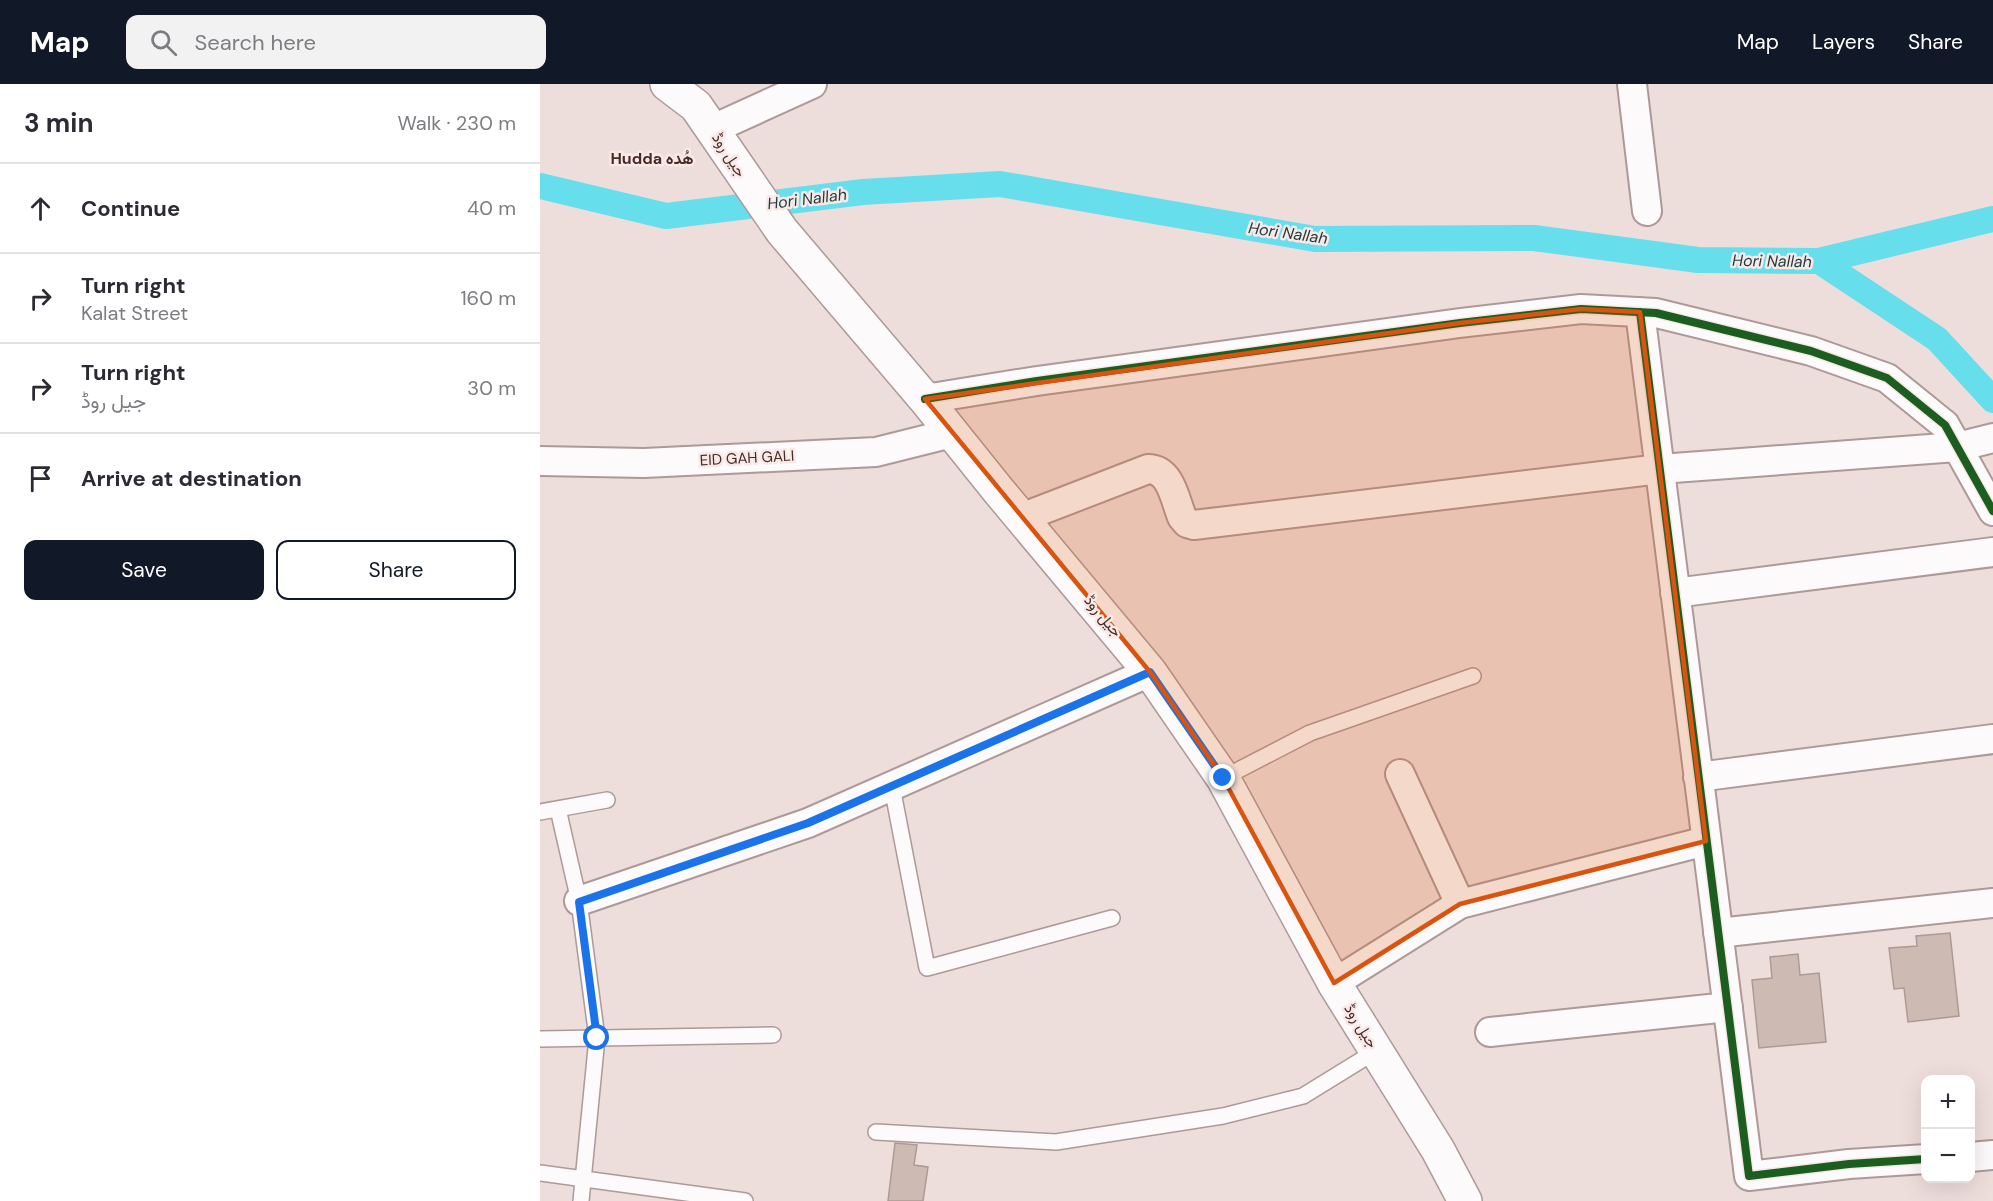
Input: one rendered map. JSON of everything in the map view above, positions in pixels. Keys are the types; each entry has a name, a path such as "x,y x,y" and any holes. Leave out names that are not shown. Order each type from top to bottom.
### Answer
{"main road":[{"name":"جیل روڈ","path":"667,84 696,106 782,231 925,399 1150,672 1223,778 1334,983 1438,1150 1465,1201"}],"street":[{"path":"713,129 812,84"},
{"path":"1632,84 1647,211"},
{"path":"925,399 1037,381 1460,323 1581,309 1656,313 1810,351 1887,378 1945,425 1993,511"},
{"path":"1640,312 1749,1176 1849,1164 1921,1159"},
{"name":"EID GAH GALI","path":"540,461 644,462 876,452 952,433"},
{"path":"1021,518 1148,469 1157,469 1165,475 1182,517 1194,525 1660,468 1957,447 1993,439"},
{"path":"1675,593 1993,552"},
{"path":"579,902 808,823 1150,672"},
{"path":"1698,777 1993,739"},
{"path":"1400,774 1460,904"},
{"path":"1334,983 1460,904 1706,841"},
{"path":"1718,933 1993,903"},
{"path":"1490,1032 1728,1007"},
{"path":"1975,1157 1993,1155"}],"lane":[{"path":"1223,778 1310,733 1473,676"},
{"path":"892,787 927,968 1112,918"},
{"path":"540,812 608,800"},
{"path":"558,809 579,902 597,1038 581,1201"},
{"path":"540,1039 773,1035"},
{"path":"876,1132 1056,1142 1222,1116 1303,1096 1376,1051"},
{"path":"540,1173 583,1177 745,1201"}],"highlighted area":[{"path":"1581,309 1640,312 1706,841 1460,904 1334,983 1223,778 1150,672 925,399 1460,323"}],"building":[{"path":"1950,933 1959,1016 1908,1022 1904,988 1894,989 1889,948 1917,946 1916,936"},
{"path":"1798,954 1800,975 1819,973 1826,1042 1759,1048 1752,980 1772,978 1770,957"},
{"path":"895,1143 917,1145 914,1165 928,1167 923,1201 888,1201"}],"waterway":[{"name":"Hori Nallah","path":"540,186 666,216 863,192 1000,184 1315,239 1534,238 1698,260 1819,261 1937,339 1993,400"},
{"path":"1819,261 1993,219"}],"cycle path":[{"path":"925,399 1037,381 1460,323 1581,309 1656,313 1811,351 1887,378 1945,425 1993,511"},
{"path":"1640,312 1749,1176 1849,1164 1921,1159"}],"district":[{"name":"Hudda ھُدہ","path":"652,158"}],"route":[{"path":"597,1038 579,902 808,823 1150,672 1223,778"}]}
